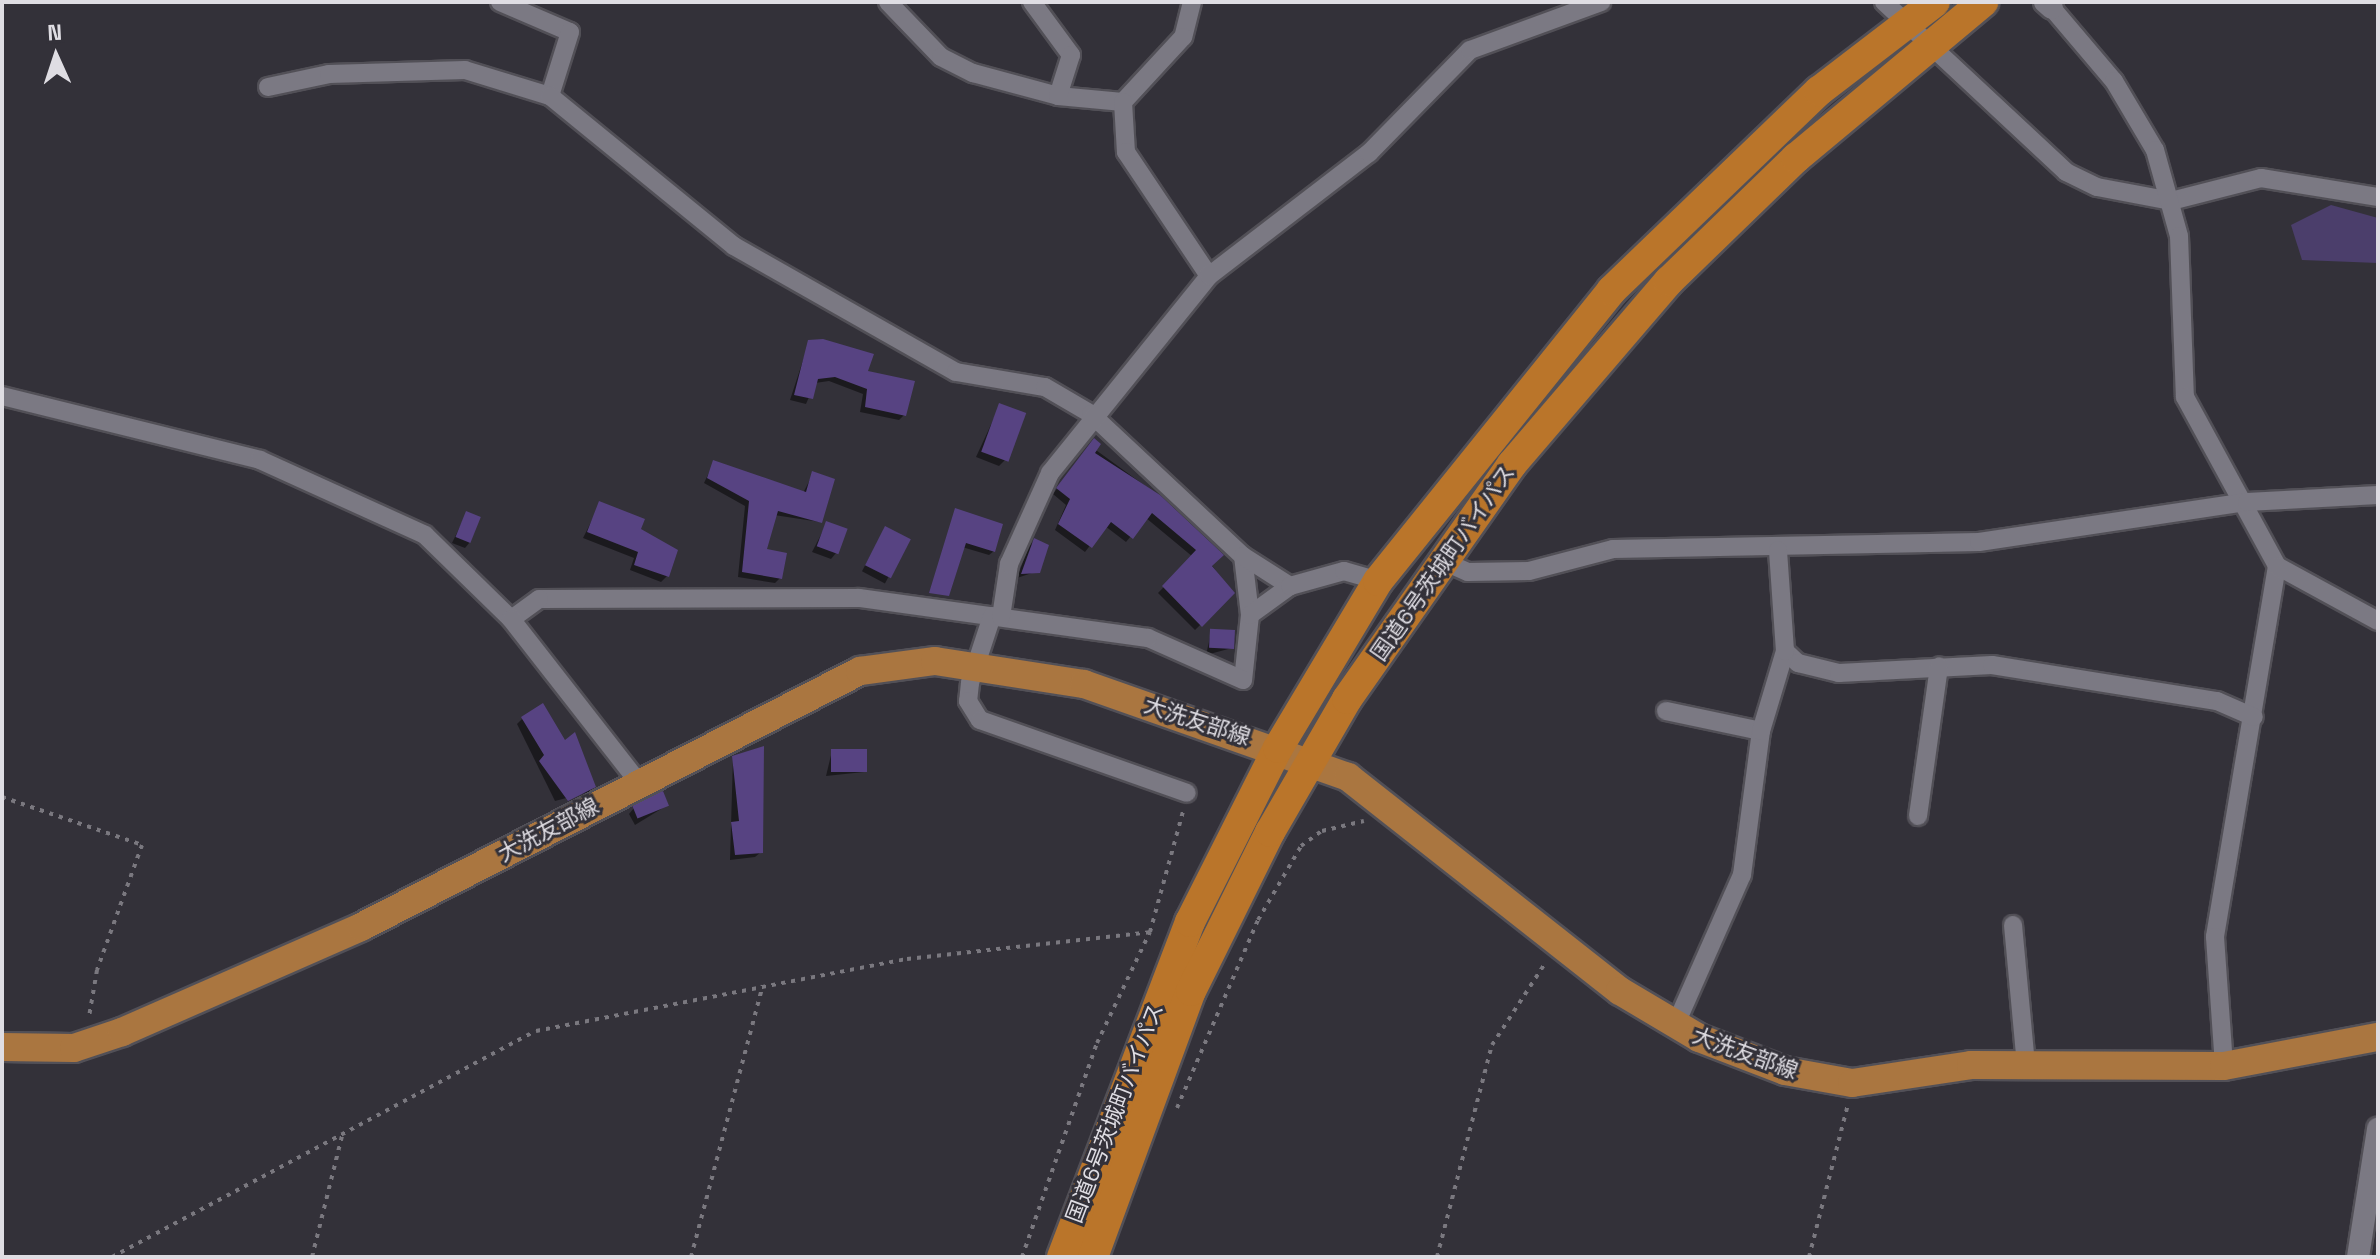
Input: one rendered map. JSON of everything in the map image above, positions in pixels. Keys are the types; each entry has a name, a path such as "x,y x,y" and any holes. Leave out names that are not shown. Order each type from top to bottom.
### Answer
{"highway":[{"name":"国道6号茨城町バイパス","path":"1093,1257 1191,991 1311,762 1443,561 1512,464 1669,281 1919,33 1935,2"},
{"name":"国道6号茨城町バイパス","path":"1062,1257 1190,922 1278,748 1378,581 1612,290 1819,91 1919,33 1983,2"}],"main road":[{"name":"大洗友部線","path":"2,1047 93,1042 361,927 860,671 890,663 976,664 1084,684 1278,748 1311,762 1404,816 1560,944 1675,1026 1785,1071 1852,1083 2026,1064 2224,1066 2378,1037"}],"street":[{"path":"500,2 570,32 550,96"},
{"path":"888,2 941,57 1058,96 1123,102"},
{"path":"1032,2 1071,55 1058,96"},
{"path":"1192,2 1183,37 1123,102 1126,152 1209,276"},
{"path":"1187,793 988,727 968,701 976,664 997,617 1009,564 1028,520 1091,414 1167,334 1209,276 1369,153 1470,50 1601,2"},
{"path":"1884,2 2066,172 2134,198 2171,201 2261,178 2378,197"},
{"path":"2048,5 2137,113 2171,201 2184,279 2185,397 2247,502 2277,566 2215,937 2224,1066"},
{"path":"268,87 329,74 465,70 550,96 734,246 956,372 1045,387 1091,414 1243,556 1290,586"},
{"path":"2,396 260,460 333,490 425,535 511,619 639,783"},
{"path":"1443,561 1468,572 1529,571 1613,549 1778,550 1979,542 2247,502 2378,495"},
{"path":"1675,1026 1742,875 1761,731 1785,651 1778,550"},
{"path":"511,619 539,599 805,597 997,617 1148,638 1243,680 1250,615 1243,556"},
{"path":"2277,566 2378,621"},
{"path":"1250,615 1290,586 1344,571 1378,581"},
{"path":"1785,651 1798,663 1855,675 1939,666 1992,665 2217,701 2254,717"},
{"path":"1918,816 1939,666"},
{"path":"1666,711 1761,731"},
{"path":"2013,925 2026,1064"},
{"path":"2358,1257 2378,1129"}],"path":[{"path":"1022,1257 1097,1043 1150,932 1187,793"},
{"path":"2,797 142,845 97,970 89,1008 93,1042"},
{"path":"1170,1124 1258,920 1301,846 1322,831 1404,816"},
{"path":"112,1257 536,1031 763,984 1150,932"},
{"path":"1437,1257 1492,1045 1512,1004 1560,944"},
{"path":"691,1257 763,984"},
{"path":"1809,1257 1852,1083"},
{"path":"312,1257 342,1136"}],"shaded area":[{"path":"2331,205 2378,218 2378,263 2302,260 2291,225"}],"building":[{"path":"823,339 874,354 868,371 915,381 906,416 865,407 867,389 835,377 818,379 813,399 794,395 808,340"},
{"path":"999,403 1026,413 1008,462 981,452"},
{"path":"1094,438 1101,444 1095,453 1160,495 1224,555 1212,566 1235,593 1202,627 1162,586 1196,550 1152,513 1133,539 1111,522 1092,548 1058,524 1070,499 1056,488"},
{"path":"713,460 806,492 812,471 835,479 822,523 778,511 767,549 787,553 782,579 742,572 749,501 707,478"},
{"path":"599,501 645,519 641,529 678,550 669,577 634,565 638,552 587,532"},
{"path":"955,508 1003,524 995,552 966,543 949,596 929,593"},
{"path":"466,511 481,517 470,543 456,537"},
{"path":"826,521 848,529 838,554 817,546"},
{"path":"885,526 911,539 891,578 865,565"},
{"path":"1034,538 1049,545 1040,573 1021,574"},
{"path":"1210,629 1235,630 1234,649 1209,648"},
{"path":"543,703 565,740 575,732 596,787 568,801 539,761 544,755 521,717"},
{"path":"764,746 763,853 735,855 731,822 739,821 732,756"},
{"path":"831,749 867,749 867,772 831,772"},
{"path":"663,791 669,806 637,819 631,804"}]}
